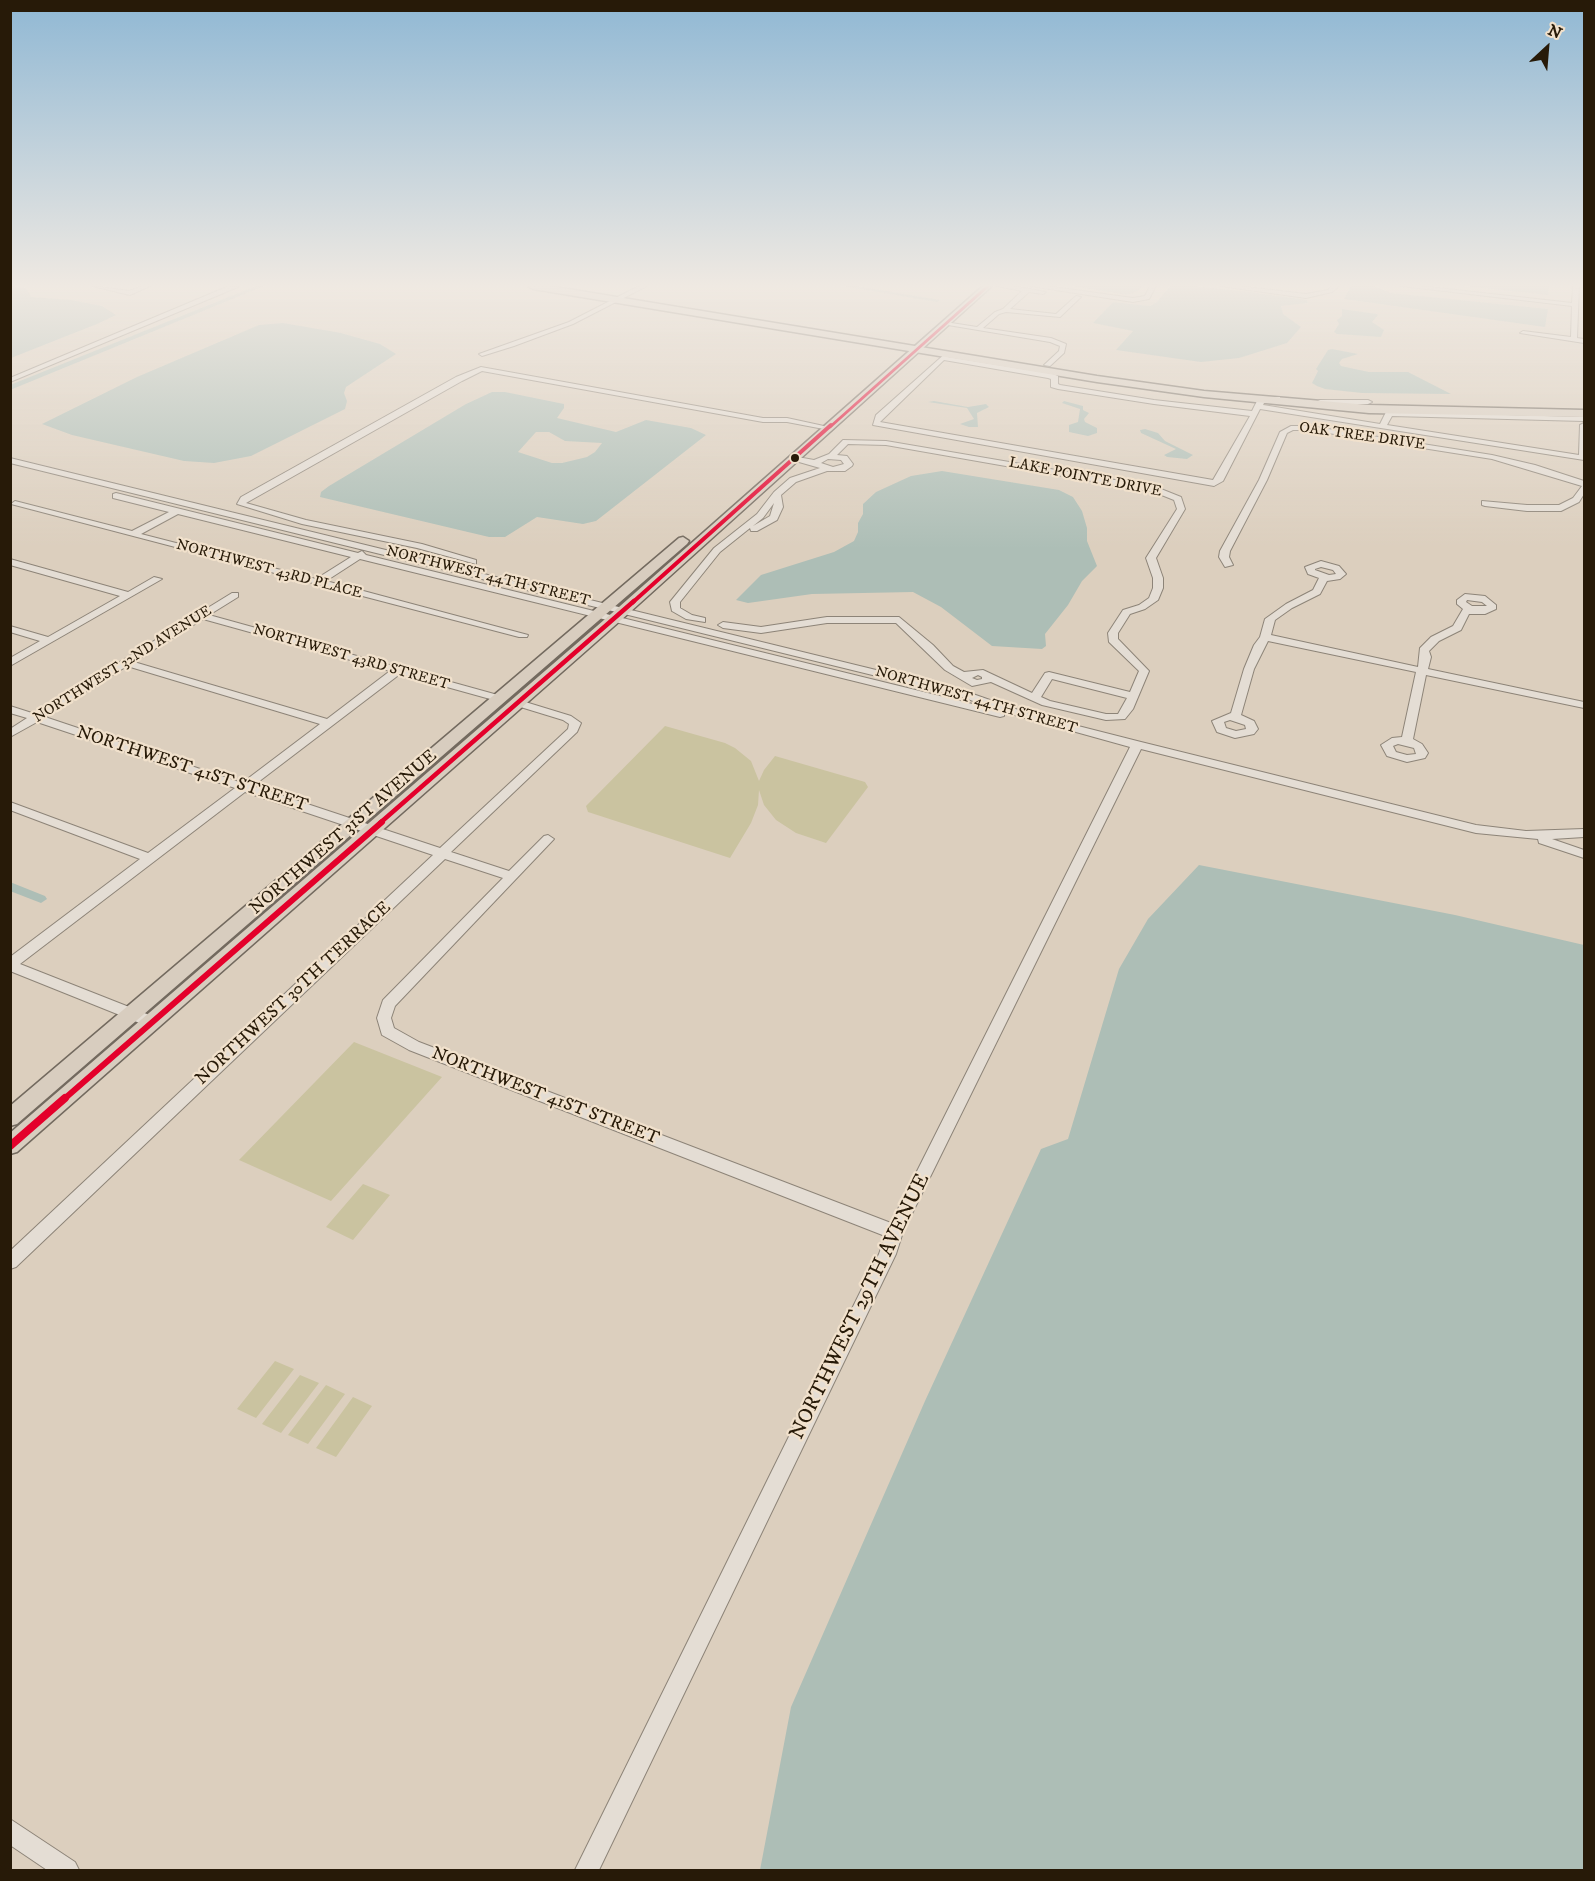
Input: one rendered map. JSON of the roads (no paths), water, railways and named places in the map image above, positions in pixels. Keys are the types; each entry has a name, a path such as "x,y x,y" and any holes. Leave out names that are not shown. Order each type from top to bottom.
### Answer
{"highway":[{"path":"1061,374 1259,404 1392,410 1582,411"},
{"path":"1104,374 1156,382 1259,404 1368,402 1582,411"}],"main road":[{"name":"NORTHWEST 31ST AVENUE","path":"10,1146 518,703 612,612 822,426 885,374"},
{"name":"NORTHWEST 31ST AVENUE","path":"10,1118 501,699 612,612 797,456 822,426 828,412"}],"street":[{"path":"12,380 27,374"},
{"name":"NORTHWEST 44TH STREET","path":"469,374 244,499 241,504 305,522 384,538 473,562"},
{"name":"NORTHWEST 44TH STREET","path":"514,374 763,420 787,420 822,426"},
{"path":"926,374 879,417 876,423 882,426 1214,483 1219,481 1259,404"},
{"path":"1038,374 1055,378 1054,385 1058,387 1259,404 1584,458 1584,425"},
{"path":"1382,426 1389,414 1584,419"},
{"name":"OAK TREE DRIVE","path":"1228,565 1224,557 1225,551 1263,480 1284,432 1290,428 1309,428 1492,457 1532,467 1584,486"},
{"name":"LAKE POINTE DRIVE","path":"863,441 905,446 1156,490 1178,499 1181,504 1180,509 1151,558 1158,578 1158,588 1153,600 1142,607 1126,612 1113,633 1113,640 1144,671 1128,709 1120,717 1106,717 1034,699 1010,689 982,685 979,672 967,677 949,668 930,647 899,620 827,620 761,630 736,628 689,617 675,609 675,602 717,550 738,534 774,518 779,507 777,494 820,464 846,442 863,441"},
{"path":"797,456 820,464"},
{"name":"NORTHWEST 44TH STREET","path":"10,460 479,575 959,705 1476,829 1526,835 1584,833"},
{"name":"NORTHWEST 44TH STREET","path":"10,470 469,583 982,685 1023,715 1137,746"},
{"path":"1485,503 1527,508 1561,508 1576,500 1584,486"},
{"name":"NORTHWEST 43RD PLACE","path":"15,504 523,636"},
{"path":"134,534 190,504"},
{"path":"318,582 371,549 384,538"},
{"path":"10,562 128,595"},
{"path":"469,583 479,575"},
{"path":"1235,717 1249,669 1265,637 1270,619 1288,606 1317,592 1324,578"},
{"path":"10,663 157,579"},
{"name":"NORTHWEST 32ND AVENUE","path":"10,734 236,595"},
{"path":"1407,741 1426,657 1424,650 1435,639 1457,628 1469,609"},
{"name":"NORTHWEST 43RD STREET","path":"202,616 501,699"},
{"path":"10,628 50,640"},
{"path":"1265,637 1584,705"},
{"path":"126,663 330,723"},
{"path":"10,964 397,671"},
{"path":"1034,699 1050,675 1133,696"},
{"path":"967,677 962,686 982,685"},
{"path":"959,705 982,685"},
{"name":"NORTHWEST 30TH TERRACE","path":"10,1262 573,730 574,723 567,718 518,703"},
{"name":"NORTHWEST 41ST STREET","path":"10,709 510,876"},
{"name":"NORTHWEST 29TH AVENUE","path":"587,1870 887,1254 895,1232 1137,746"},
{"path":"10,806 149,858"},
{"path":"1584,833 1578,835 1575,843 1584,854"},
{"name":"NORTHWEST 44TH STREET","path":"1526,835 1584,854"},
{"name":"NORTHWEST 41ST STREET","path":"548,839 388,1004 384,1018 387,1031 414,1046 895,1232"},
{"path":"10,964 152,1023"},
{"path":"10,1831 67,1870"}],"waterway":[{"path":"10,388 45,374"},
{"path":"10,886 41,899"}]}
